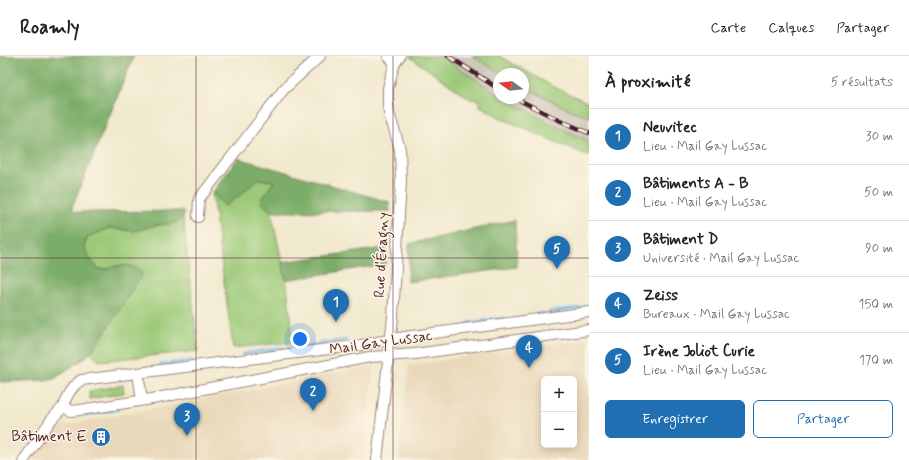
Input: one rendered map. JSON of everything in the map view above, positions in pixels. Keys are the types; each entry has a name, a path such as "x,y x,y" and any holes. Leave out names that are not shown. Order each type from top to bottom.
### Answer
{"street":[{"path":"198,217 199,199 284,89 320,56"},
{"name":"Rue d'Éragny","path":"377,460 393,317 401,181 400,149 388,105 388,88 394,58"},
{"name":"Mail Gay Lussac","path":"589,312 405,336 361,345 81,380 75,385 66,398 63,407 71,411 142,400 363,358 426,352 589,330"},
{"path":"526,321 529,337"},
{"path":"138,373 142,400"},
{"path":"24,460 51,420 63,407"}],"shaded area":[{"path":"441,56 472,56 493,69 493,91"},
{"path":"529,89 566,108 589,117 589,141 549,123 515,104 529,104"},
{"path":"589,339 589,460 399,460 409,365"},
{"path":"374,366 363,460 29,460 52,428"}],"green space":[{"path":"0,56 134,56 72,207 75,212 182,211 185,214 176,223 156,225 134,231 109,228 88,237 84,247 91,261 98,269 106,269 115,266 130,266 139,269 142,274 90,353 85,358 54,378 46,380 0,382"},
{"path":"441,56 493,91 493,104 515,104 549,123 589,141 589,156 503,119 480,106 479,100 470,99 410,57"},
{"path":"472,56 499,56 520,68 493,68"},
{"path":"529,73 552,86 589,103 589,117 566,108 529,89"},
{"path":"238,158 389,202 390,211 271,212 261,201 274,181 258,179 225,206 212,193"},
{"path":"258,179 274,181 261,201 271,212 287,284 293,342 233,348 212,193 225,206"},
{"path":"183,216 198,351 99,361 90,353 140,278 130,266 115,266 106,269 98,269 91,261 84,247 88,237 109,228 134,231 152,226 176,223"},
{"path":"515,220 517,267 408,282 409,244"},
{"path":"385,248 386,264 286,280 282,262"},
{"path":"123,385 124,393 90,399 89,391"}],"waterway":[{"path":"549,312 589,307"},
{"path":"537,314 544,313"},
{"path":"468,323 504,318"},
{"path":"299,347 346,340"},
{"path":"243,354 284,348"},
{"path":"160,365 192,361"},
{"path":"86,415 118,409"}],"railway":[{"path":"448,56 493,85"},
{"path":"527,104 589,133"}],"place":[{"name":"Irène Joliot Curie","path":"557,269"},
{"name":"Neuvitec","path":"336,322"},
{"name":"Zeiss","path":"529,368"},
{"name":"Bâtiments A - B","path":"313,411"},
{"name":"Bâtiment D","path":"187,436"},
{"name":"Bâtiment E","path":"101,437"}]}
